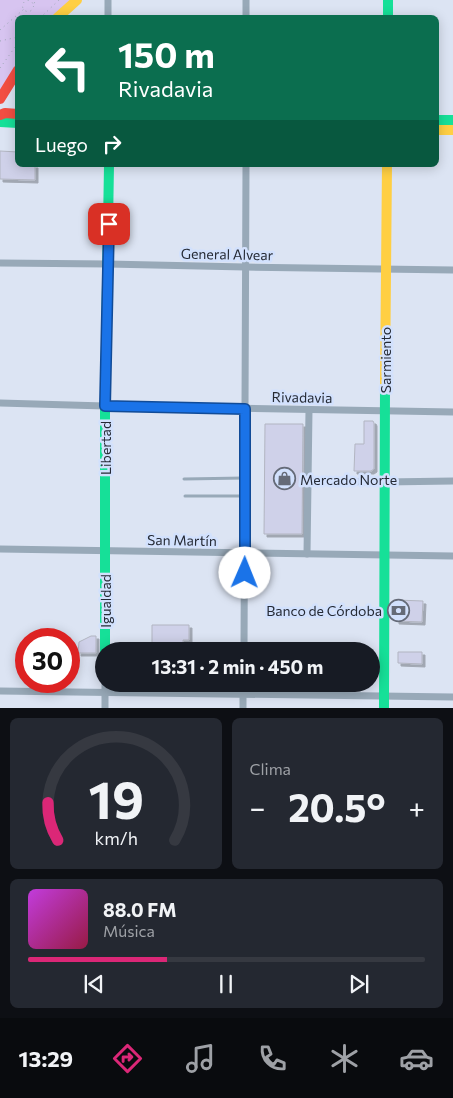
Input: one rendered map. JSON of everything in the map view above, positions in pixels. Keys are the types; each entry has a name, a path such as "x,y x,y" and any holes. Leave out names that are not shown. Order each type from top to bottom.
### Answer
{"main road":[{"path":"60,15 77,0"},
{"path":"388,0 388,15"},
{"path":"0,99 15,75"},
{"path":"0,115 5,113 15,114"},
{"path":"439,120 453,120"},
{"path":"0,122 15,123"},
{"path":"439,130 453,130"},
{"name":"Libertad","path":"105,551 105,406 109,167"},
{"name":"Sarmiento","path":"384,708 387,167"},
{"name":"Igualdad","path":"105,551 105,642"}],"street":[{"path":"108,0 108,15"},
{"path":"246,0 246,15"},
{"path":"244,642 246,167"},
{"name":"General Alvear","path":"0,263 453,270"},
{"name":"Rivadavia","path":"0,403 453,412"},
{"path":"307,554 309,410"},
{"path":"308,481 453,481"},
{"name":"San Martín","path":"0,549 453,556"},
{"path":"0,692 95,692"},
{"path":"105,708 105,692 453,697"},
{"path":"243,694 243,708"}],"lane":[{"path":"184,479 245,478"},
{"path":"185,496 245,496"}],"path":[{"path":"17,15 24,9 25,1 29,0 33,3"},
{"path":"33,3 38,0"},
{"path":"43,15 59,0"},
{"path":"24,9 29,12 32,10 34,7 33,3"},
{"path":"0,30 15,17"},
{"path":"0,41 15,38"},
{"path":"0,68 15,47"}],"shaded area":[{"path":"0,0 77,0 59,15 15,15 15,73 0,99"}],"building":[{"path":"0,151 15,152 15,167 35,167 35,180 0,179"},
{"path":"364,421 373,421 374,423 374,469 371,471 354,471 355,444 364,444"},
{"name":"Mercado Norte","path":"265,424 303,424 302,534 264,534"},
{"path":"397,600 423,601 422,622 396,621"},
{"path":"152,625 189,625 189,640 183,640 183,642 152,642"},
{"path":"91,636 96,636 95,653 80,653 80,642"},
{"path":"398,652 422,652 422,664 398,663"}],"traffic: fast":[{"path":"388,0 388,15"},
{"path":"439,120 453,120"},
{"path":"0,122 15,123"},
{"path":"105,642 105,406 109,167"},
{"path":"384,708 385,383"}],"traffic: slow":[{"path":"60,15 77,0"},
{"path":"439,130 453,130"},
{"path":"385,383 387,167"}],"traffic: jam":[{"path":"0,99 15,75"},
{"path":"0,115 5,113 15,114"}],"place":[{"name":"Mercado Norte","path":"284,479"},
{"name":"Banco de Córdoba","path":"398,610"}],"route":[{"path":"109,224 105,406 245,409 245,573"}]}
